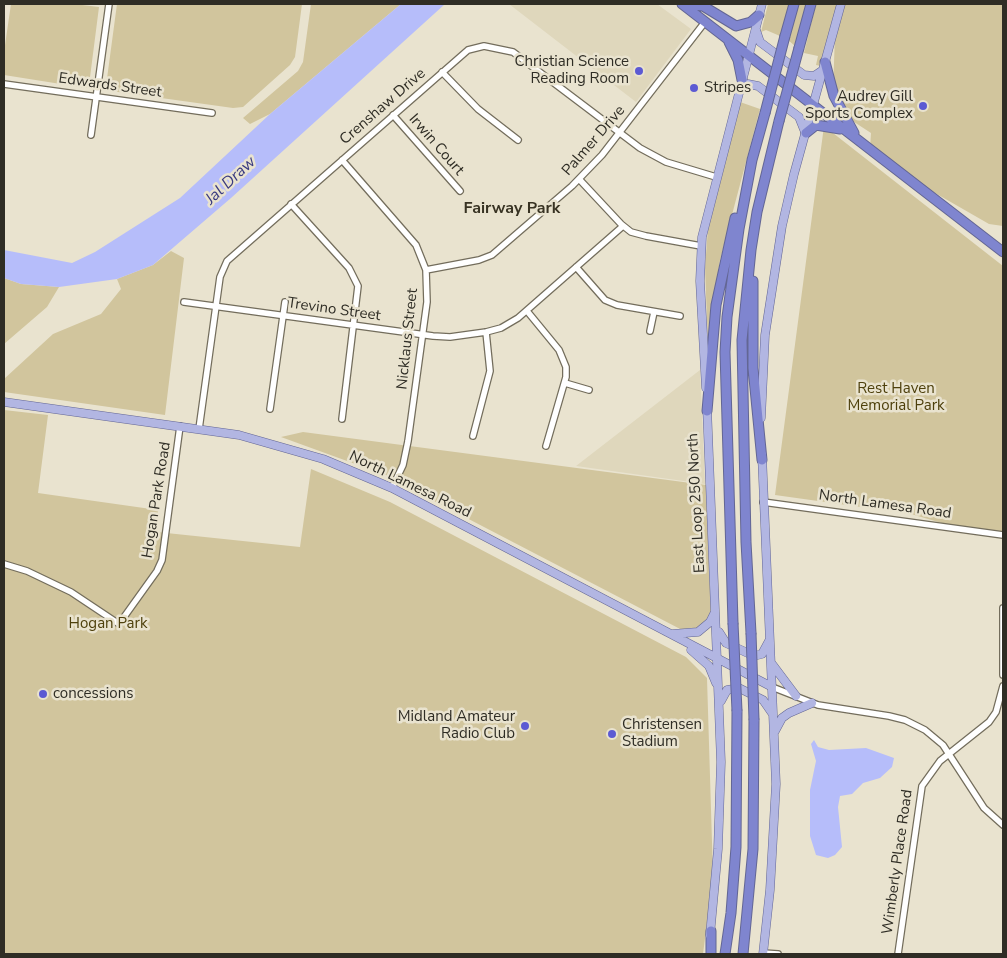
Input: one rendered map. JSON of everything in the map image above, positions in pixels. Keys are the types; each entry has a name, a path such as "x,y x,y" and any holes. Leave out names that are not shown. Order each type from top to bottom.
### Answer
{"highway":[{"path":"682,4 703,6 736,26 751,22 759,14"},
{"path":"682,4 1003,252"},
{"path":"707,411 719,286 730,235 794,4"},
{"path":"743,954 753,849 754,720 746,542 742,340 751,250 766,174 811,4"},
{"path":"726,38 738,60 742,80"},
{"path":"824,66 834,96 858,140"},
{"path":"806,134 812,127 821,125 848,132"},
{"path":"725,954 731,912 736,847 736,711 726,352 732,271 752,160"},
{"path":"762,460 754,393 752,312 756,252 766,174"},
{"path":"709,954 711,931"}],"main road":[{"name":"East Loop 250 North","path":"711,931 720,804 720,715 700,281 701,246 716,176 762,4"},
{"path":"763,953 773,844 776,784 772,664 763,502 762,385 768,314 786,209 841,4"},
{"path":"756,26 760,42 804,75 814,76 824,66"},
{"path":"739,91 748,84 758,86 799,117 806,134"},
{"name":"North Lamesa Road","path":"4,402 239,435 295,450 392,488 772,687"},
{"path":"669,634 698,632 710,622 716,610"},
{"path":"716,610 719,633 726,643 754,656 762,654 768,648 770,640"},
{"path":"669,634 695,652 709,666 719,696"},
{"path":"772,664 796,696"},
{"path":"720,715 720,703 724,693 731,688 739,688 768,704 774,723"},
{"path":"774,733 782,718 812,703"}],"street":[{"path":"92,135 109,4"},
{"name":"Palmer Drive","path":"426,270 479,260 492,255 579,179 602,155 705,22"},
{"name":"Crenshaw Drive","path":"199,429 221,273 227,261 442,72 473,48 484,46 506,49 519,55 619,132 655,157 716,176"},
{"path":"442,72 478,109 518,140"},
{"name":"Edwards Street","path":"4,84 212,113"},
{"name":"Irwin Court","path":"393,115 460,191"},
{"name":"Nicklaus Street","path":"342,160 416,245 426,270 428,292 408,441 403,465 392,488"},
{"path":"579,179 624,226 643,236 701,246"},
{"path":"291,204 354,274 359,292 342,419"},
{"name":"Trevino Street","path":"184,302 422,335 450,337 486,332 509,324 527,311 624,226"},
{"path":"576,267 605,300 617,305 680,316"},
{"path":"270,409 285,302"},
{"path":"527,311 563,358 566,370 565,383 546,446"},
{"path":"650,332 654,312"},
{"path":"472,436 490,372 486,332"},
{"path":"565,383 589,390"},
{"name":"Hogan Park Road","path":"4,564 27,571 71,592 118,624 157,572 162,560 180,426"},
{"name":"North Lamesa Road","path":"763,502 1003,535"},
{"path":"1003,608 1003,675"},
{"name":"Wimberly Place Road","path":"898,954 920,792 929,773 989,722 996,712 1003,686"},
{"path":"772,687 812,703 905,720 930,734 950,754 984,808 1003,825"},
{"path":"763,953 778,954"}],"shaded area":[{"path":"509,4 657,4 691,29 636,102"},
{"path":"700,370 705,484 576,466"}],"green space":[{"path":"11,4 74,4 99,7 89,85 86,88 4,75 4,52"},
{"path":"117,4 302,4 295,57 290,65 243,107 233,108 111,91 106,86"},
{"path":"311,4 401,4 270,114 250,124 243,118 298,71 303,62"},
{"path":"768,4 789,4 780,36 766,30 761,32"},
{"path":"798,4 806,4 795,46 788,40"},
{"path":"816,4 837,4 821,66 816,65 818,56 804,53"},
{"name":"Audrey Gill Sports Complex","path":"844,4 1003,4 1003,226 989,224 902,174 870,149 871,133 851,120 833,92 835,34"},
{"path":"740,102 760,109 720,260 713,304 710,345 708,345 705,268 708,228"},
{"name":"Rest Haven Memorial Park","path":"824,126 1003,266 1003,533 952,526 911,514 775,495"},
{"path":"171,251 184,258 165,415 4,392 4,379 53,334 101,314 121,289 117,279 153,265"},
{"path":"4,278 21,284 59,287 47,307 4,344"},
{"name":"Hogan Park","path":"4,410 48,415 38,493 158,510 157,532 300,547 311,469 390,502 686,657 707,678 713,875 703,954 4,954"},
{"path":"303,432 706,485 711,613 707,620 695,630 684,631 391,477 281,437"}],"water":[{"name":"Jal Draw","path":"401,4 445,4 231,198 153,265 117,279 59,287 21,284 4,278 4,250 72,263 95,252 180,198 270,114"},
{"path":"814,740 818,747 829,750 866,748 894,758 892,767 880,778 863,783 852,794 840,796 838,807 842,847 835,855 828,858 816,855 810,836 810,790 816,761 811,744"}],"place":[{"name":"Christian Science Reading Room","path":"639,71"},
{"name":"Stripes","path":"694,88"},
{"name":"Audrey Gill Sports Complex","path":"923,106"},
{"name":"concessions","path":"43,694"},
{"name":"Midland Amateur Radio Club","path":"525,726"},
{"name":"Christensen Stadium","path":"612,734"}],"district":[{"name":"Fairway Park","path":"512,209"}]}
